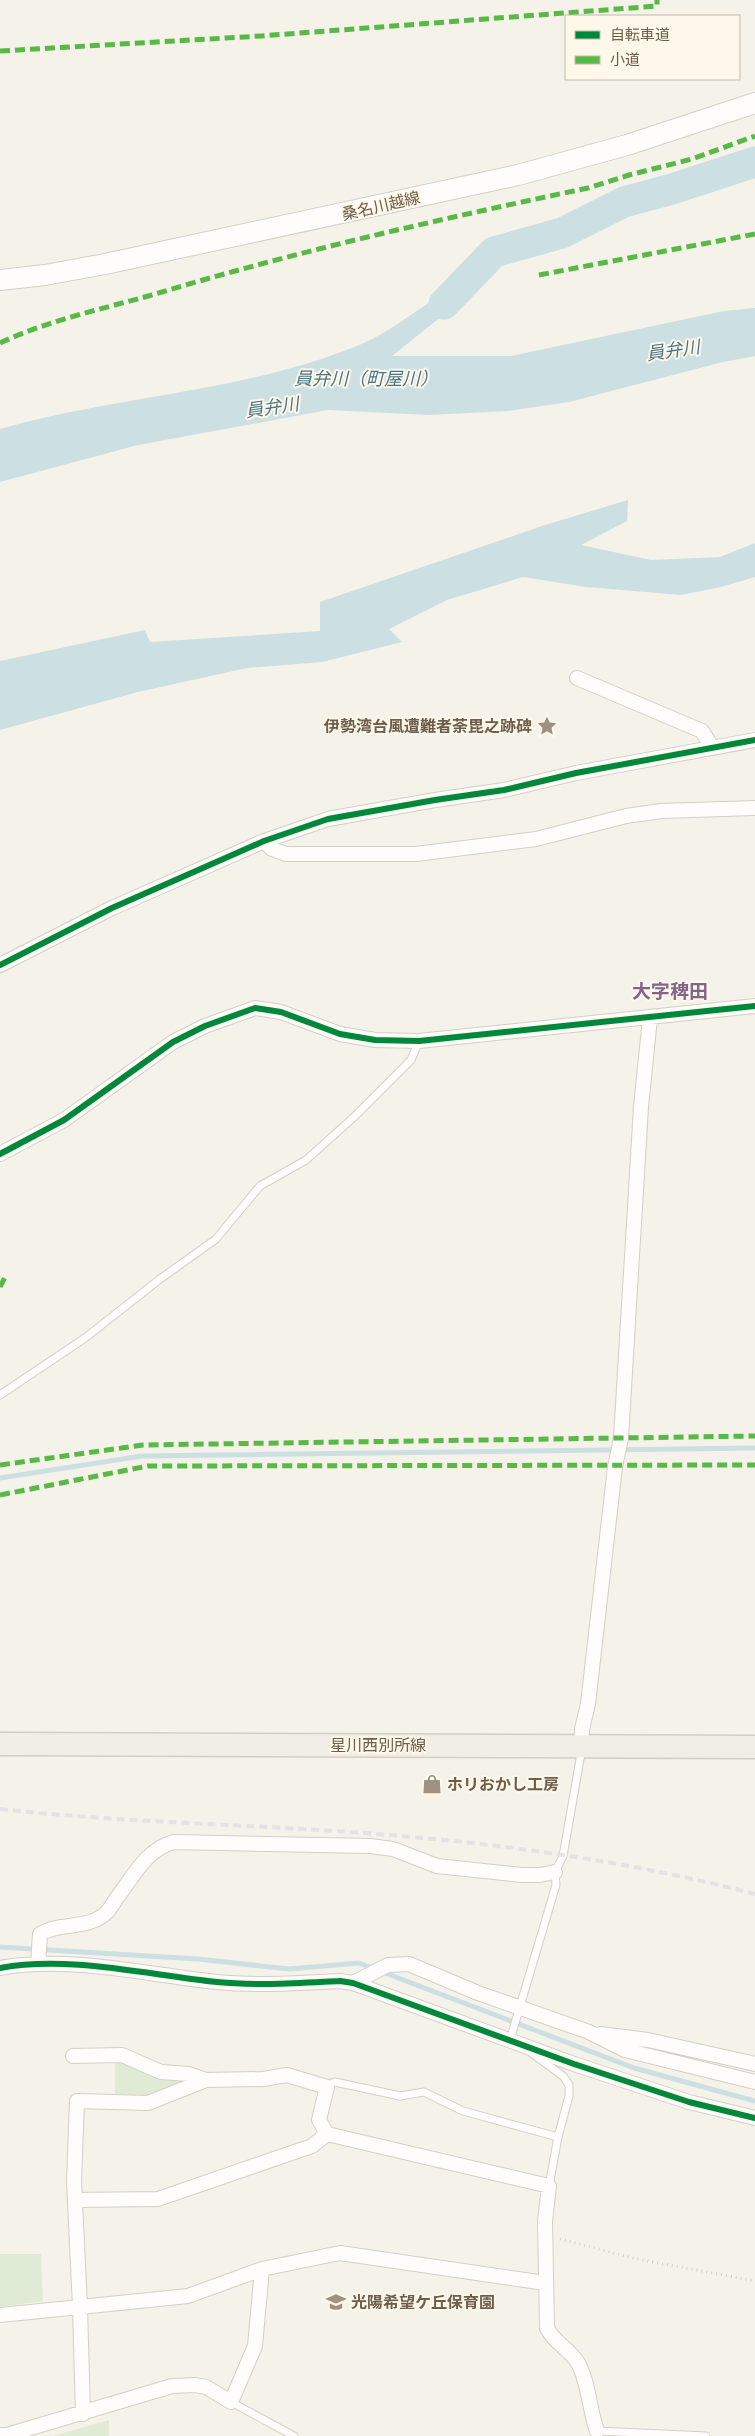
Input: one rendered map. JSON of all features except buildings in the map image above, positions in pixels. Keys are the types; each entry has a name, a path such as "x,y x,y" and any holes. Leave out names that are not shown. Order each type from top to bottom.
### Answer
{"main road":[{"name":"桑名川越線","path":"0,280 45,275 105,264 518,175 627,145 755,103"},
{"name":"星川西別所線","path":"0,1744 755,1747"}],"street":[{"path":"577,678 702,731 712,747"},
{"path":"0,965 112,908 264,841 328,819 504,790 576,773 755,740"},
{"path":"264,841 272,849 286,854 416,854 536,839 626,816 661,811 755,808"},
{"path":"0,1154 64,1120 173,1042 205,1026 255,1008 281,1012 340,1034 375,1040 419,1041 544,1026 650,1018 755,1006"},
{"path":"582,1745 582,1729 588,1704 616,1458 620,1442 640,1116 650,1018"},
{"path":"38,1964 40,1934 47,1930 86,1924 105,1914 147,1856 161,1845 174,1842 370,1846 393,1849 437,1866 522,1875 540,1875 555,1872"},
{"path":"0,1968 19,1964 38,1964 105,1968 218,1982 275,1984 357,1980 388,1965 409,1964 478,1993 519,2013 589,2032 648,2040 755,2064"},
{"path":"357,1980 515,2037 574,2064 689,2102 755,2118"},
{"path":"589,2032 625,2050 755,2082"},
{"path":"73,2056 122,2055 161,2072 190,2074 206,2080 263,2080 287,2075 327,2087 319,2120 327,2134 549,2186 545,2235 547,2328 550,2335 578,2363 595,2433"},
{"path":"83,2414 75,2200 77,2102 148,2103 206,2080"},
{"path":"75,2200 158,2198 312,2146 327,2134"},
{"path":"0,2315 188,2296 262,2269 340,2252 545,2283"},
{"path":"0,2435 7,2435 83,2414 172,2386 195,2385 206,2387 231,2402 254,2346 262,2269"}],"lane":[{"path":"0,1395 85,1338 160,1278 216,1239 260,1186 306,1160 354,1117 411,1060 419,1041"},
{"path":"549,2186 558,2137 569,2096 569,2085 563,2076 538,2059 515,2037 519,2013 556,1885 555,1872 563,1856 582,1745"},
{"path":"324,2086 335,2082 400,2096 424,2092 463,2111 558,2137"},
{"path":"231,2402 294,2436"},
{"path":"595,2433 706,2436"}],"path":[{"path":"545,2235 637,2260 755,2281"}],"green space":[{"path":"120,2059 159,2076 183,2081 147,2095 115,2094 115,2062"},
{"path":"0,2254 41,2254 43,2301 0,2307"},
{"path":"109,2420 109,2436 53,2436"}],"water":[{"name":"員弁川（町屋川）","path":"435,299 452,308 392,356 511,356 724,311 755,308 755,356 723,362 569,402 508,411 429,415 328,410 138,445 0,482 0,429 91,408 230,383 320,359 373,339"},
{"path":"628,500 627,521 581,545 651,560 720,557 755,543 755,577 721,587 681,595 586,587 523,577 447,600 389,629 402,642 322,662 247,668 138,692 0,730 0,661 145,630 150,642 320,631 320,602 545,525"}],"waterway":[{"path":"444,304 494,252 562,233 624,202 672,189 755,162"},
{"path":"0,1478 142,1456 755,1448"},
{"path":"0,1947 198,1959 289,1969 359,1963 634,2068 755,2101"}],"railway":[{"path":"0,1809 47,1814 378,1834 473,1843 615,1864 755,1894"}],"marked path":[{"path":"0,51 261,36 657,6 657,0"},
{"path":"0,343 39,327 268,262 481,211 588,188 629,175 692,159 755,136"},
{"path":"539,275 755,234"},
{"path":"0,1287 6,1275"},
{"path":"0,1465 143,1445 755,1436"},
{"path":"0,1495 148,1466 755,1465"}],"cycle path":[{"path":"0,965 112,908 264,841 328,819 504,790 576,773 755,740"},
{"path":"0,1154 64,1120 173,1042 205,1026 255,1008 281,1012 340,1034 375,1040 419,1041 755,1006"},
{"path":"0,1968 26,1965 81,1965 232,1983 278,1984 340,1981 353,1983 574,2064 689,2102 755,2118"}],"place":[{"name":"伊勢湾台風遭難者荼毘之跡碑","path":"547,726"},
{"name":"ホリおかし工房","path":"432,1784"},
{"name":"光陽希望ケ丘保育園","path":"336,2302"}],"district":[{"name":"大字稗田","path":"670,991"}],"water label":[{"name":"員弁川","path":"673,350"},
{"name":"員弁川","path":"272,407"}]}
